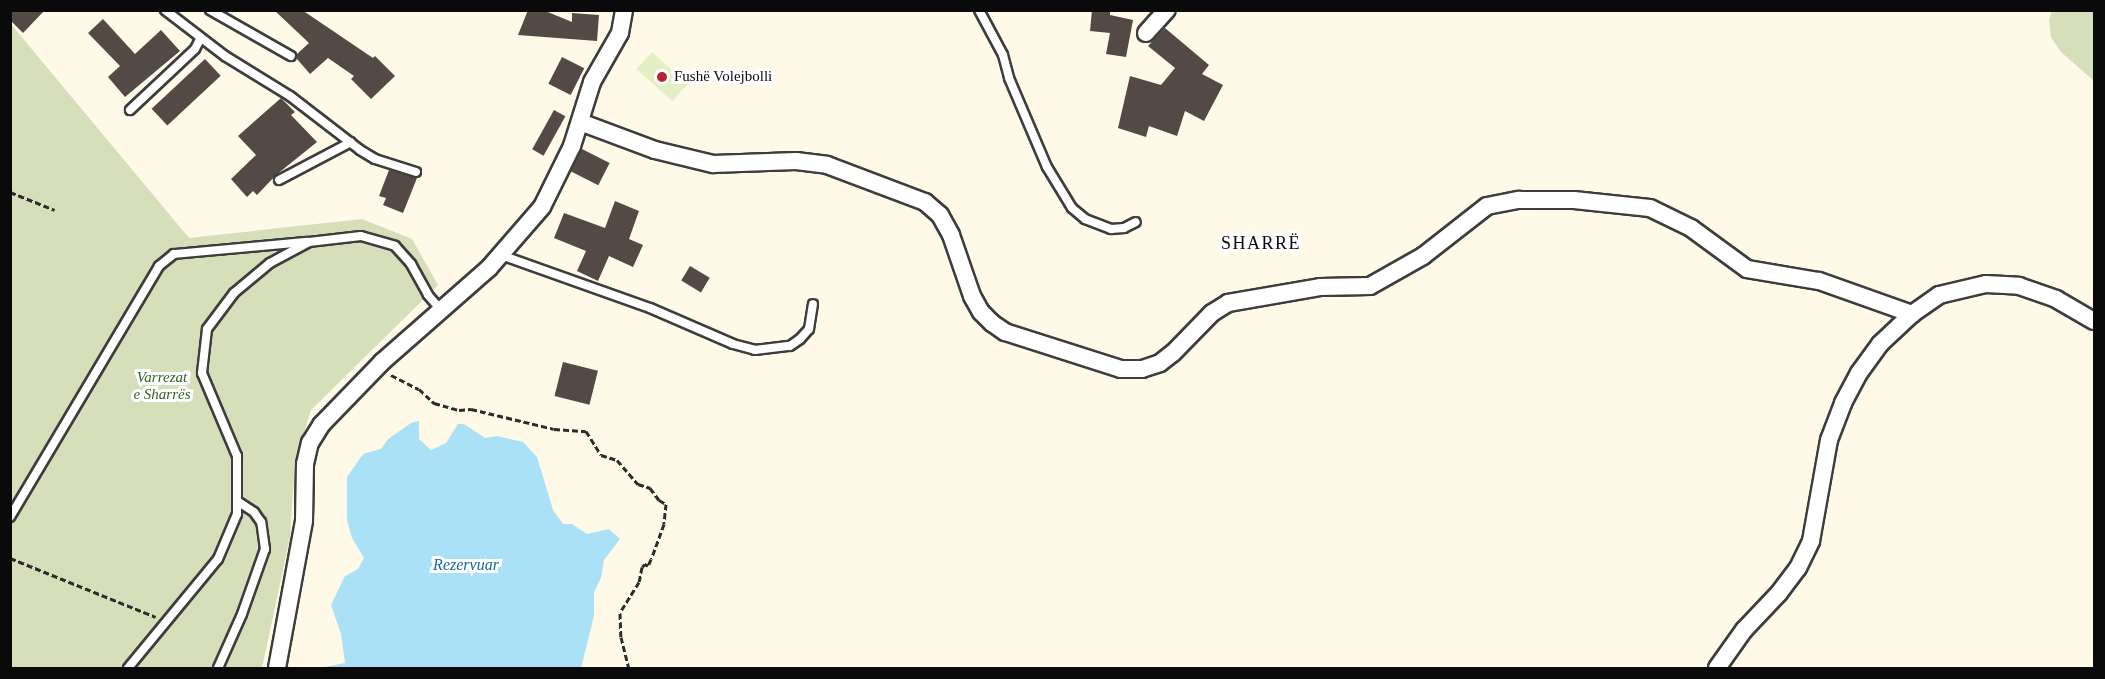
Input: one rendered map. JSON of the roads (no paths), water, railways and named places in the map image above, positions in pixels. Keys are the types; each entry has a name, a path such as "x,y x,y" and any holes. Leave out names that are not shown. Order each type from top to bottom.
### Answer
{"street":[{"path":"277,669 304,521 307,452 322,424 382,362 501,255 532,222 549,197 580,122 592,82 620,33 624,10"},
{"path":"1146,33 1167,10"},
{"path":"580,122 655,150 713,164 796,160 827,165 925,202 940,215 951,235 972,296 981,312 992,323 1005,332 1121,369 1142,369 1160,363 1212,313 1228,303 1320,287 1370,286 1423,256 1487,206 1519,200 1574,200 1650,208 1691,228 1747,269 1819,281 1912,314"},
{"path":"1717,669 1744,630 1779,593 1798,568 1811,541 1829,440 1843,403 1858,373 1880,344 1912,314 1939,295 1986,284 2019,286 2056,299 2094,321"}],"lane":[{"path":"165,10 200,39 290,96 375,159 416,172"},
{"path":"210,10 291,56"},
{"path":"979,10 1002,56 1047,167 1072,208 1085,219 1111,229 1124,228 1136,222"},
{"path":"130,110 195,49 200,39"},
{"path":"279,180 351,142"},
{"path":"10,517 159,266 174,254 361,236 395,246 411,264 428,295 440,309"},
{"path":"128,669 218,559 237,514 237,456 202,373 207,329 234,293 270,262 309,242"},
{"path":"501,255 650,308 733,344 755,350 790,346 800,339 809,329 813,318 813,304"},
{"path":"218,669 242,614 265,549 261,522 255,512 237,501"}],"water":[{"name":"Rezervuar","path":"419,421 419,439 431,450 446,443 458,424 464,424 485,438 497,436 523,442 537,457 553,510 563,524 572,524 587,534 609,529 620,539 604,560 601,578 594,592 594,616 581,668 320,668 345,663 341,634 331,605 345,576 358,569 364,558 352,538 347,520 347,477 363,454 381,449 388,439 411,423"}],"place":[{"name":"Fushë Volejbolli","path":"662,77"}],"district":[{"name":"SHARRË","path":"1261,243"}],"park label":[{"name":"Varrezat e Sharrës","path":"162,386"}]}
